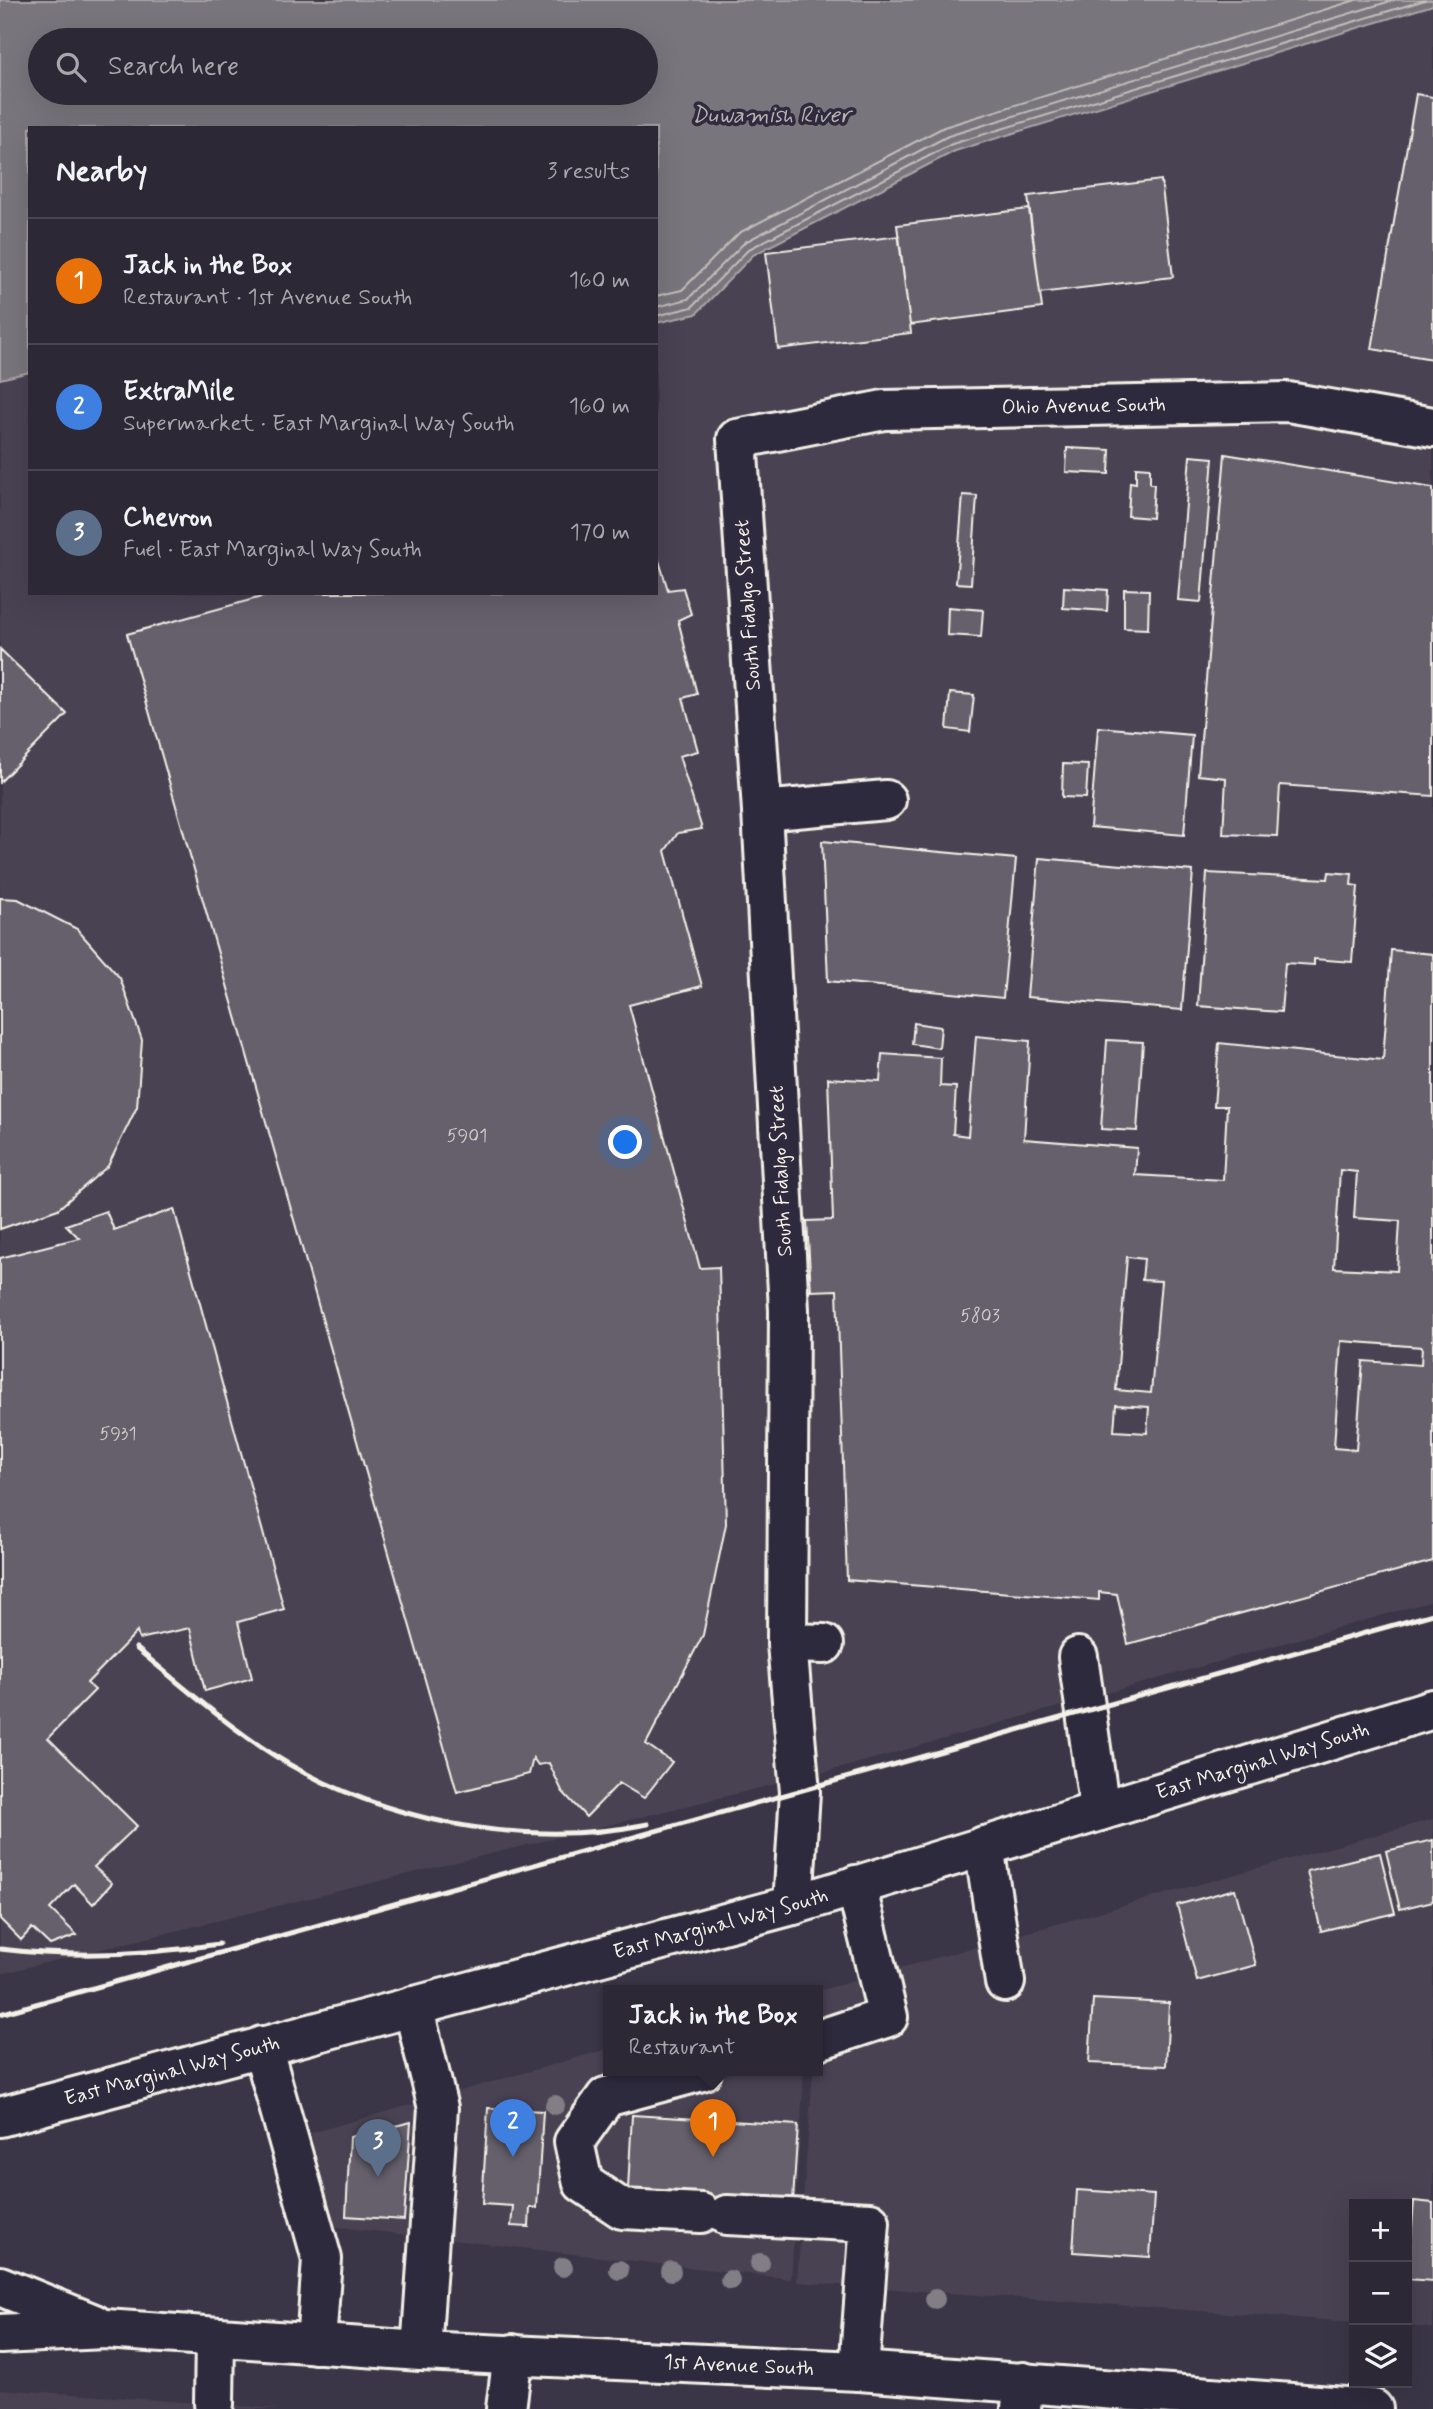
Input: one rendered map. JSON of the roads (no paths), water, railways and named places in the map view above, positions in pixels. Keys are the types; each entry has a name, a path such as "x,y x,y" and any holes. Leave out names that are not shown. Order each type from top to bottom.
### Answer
{"main road":[{"name":"Ohio Avenue South","path":"737,439 884,410 1288,402 1433,427"},
{"name":"South Fidalgo Street","path":"737,439 762,811 805,1644 793,1905"},
{"path":"762,811 886,800"},
{"path":"1078,1657 1100,1811"},
{"name":"East Marginal Way South","path":"0,2117 793,1905 1433,1709"},
{"path":"984,1846 1005,1982"},
{"path":"823,2038 888,2017 856,1885"},
{"path":"413,2006 438,2108 421,2351"},
{"path":"262,2046 322,2259 316,2344"},
{"path":"684,2076 606,2097 574,2142 583,2183 622,2209 870,2222 859,2371"},
{"name":"1st Avenue South","path":"0,2286 105,2329"},
{"name":"1st Avenue South","path":"0,2334 105,2329 421,2351 859,2371 1022,2396 1373,2409"},
{"path":"214,2404 215,2338"},
{"path":"506,2409 513,2354"}],"water":[{"name":"Duwamish River","path":"0,0 1433,0 1433,5 955,151 753,255 696,314 658,323 658,126 28,126 28,372 0,379"}],"railway":[{"path":"0,2014 1433,1614"},
{"path":"136,1648 216,1714 280,1759 343,1791 384,1806 471,1827 516,1832 605,1831 648,1824"},
{"path":"0,1949 55,1954 110,1954 219,1944"}],"place":[{"name":"ExtraMile","path":"513,2157"},
{"name":"Jack in the Box","path":"713,2157"},
{"name":"Chevron","path":"378,2177"}]}
